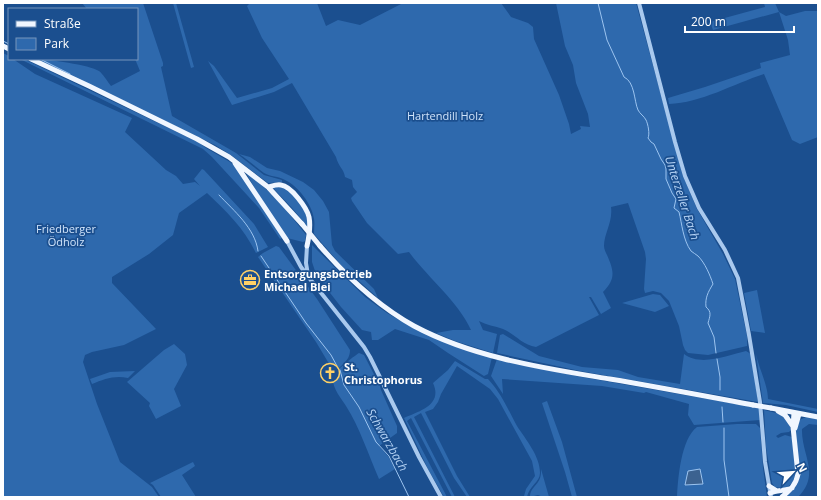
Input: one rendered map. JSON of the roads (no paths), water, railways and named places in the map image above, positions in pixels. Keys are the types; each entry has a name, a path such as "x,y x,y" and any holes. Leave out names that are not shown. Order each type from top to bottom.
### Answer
{"main road":[{"path":"32,60 197,139 229,157 268,187 353,281 388,309 414,325 455,344 508,359 578,374 818,417"},
{"path":"229,157 242,172 286,241"},
{"path":"268,187 281,185 286,186 303,204 309,218 310,230 307,246"},
{"path":"772,409 785,415 793,427"},
{"path":"770,495 784,496 793,488 797,481 798,474 793,427 796,413"},
{"path":"794,437 796,413"},
{"path":"769,486 777,490 793,488"},
{"path":"770,495 777,490"}],"street":[{"path":"639,3 685,176 699,208 725,250 738,278 760,402 765,462 770,495"},
{"path":"286,241 301,267 370,357 419,457 441,497"},
{"path":"307,246 306,263 310,279"}],"waterway":[{"name":"Unterzeller Bach","path":"598,3 607,40 624,77 628,79 632,87 638,110 647,122 649,132 648,138 654,144 665,165 666,179 676,199 674,208 679,212 688,247 703,262 713,284 707,295 706,307 710,312 708,323 714,337 716,353"},
{"name":"Schwarzbach","path":"3,41 8,44"},
{"name":"Schwarzbach","path":"42,60 70,74"},
{"name":"Schwarzbach","path":"219,195 248,227 253,235 258,251"},
{"name":"Schwarzbach","path":"261,256 306,323 331,355 337,366"},
{"name":"Unterzeller Bach","path":"717,359 720,377 720,390"},
{"name":"Schwarzbach","path":"340,370 344,385 359,407 376,442 389,456 409,497"},
{"name":"Unterzeller Bach","path":"722,407 723,422"},
{"name":"Unterzeller Bach","path":"724,428 724,460 729,497"}],"place":[{"name":"Entsorgungsbetrieb Michael Blei","path":"250,280"},
{"name":"St. Christophorus","path":"330,373"}],"park label":[{"name":"Hartendill Holz","path":"445,116"},
{"name":"Friedberger Ödholz","path":"66,235"}]}
